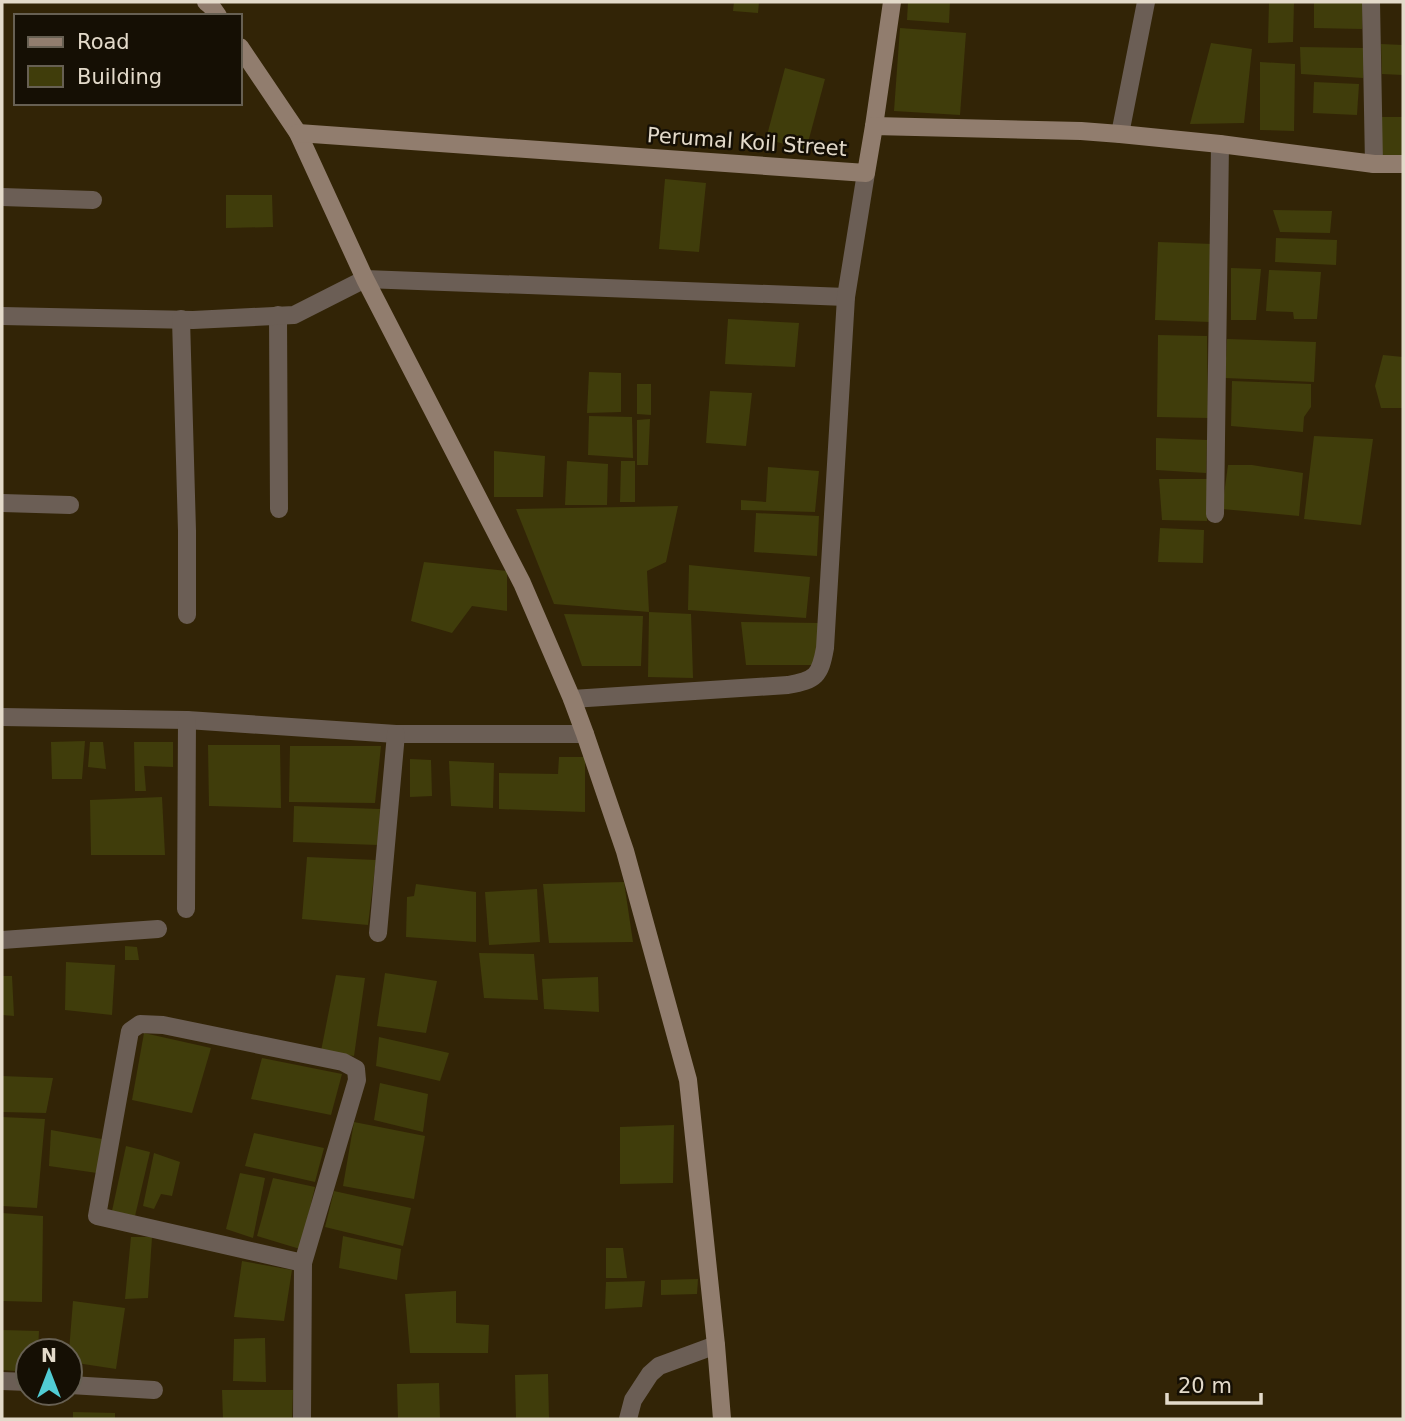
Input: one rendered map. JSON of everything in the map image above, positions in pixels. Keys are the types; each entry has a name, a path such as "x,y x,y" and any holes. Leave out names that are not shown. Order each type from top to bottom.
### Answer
{"street":[{"path":"874,126 892,2"},
{"path":"1120,134 1146,2"},
{"path":"1371,2 1374,164"},
{"path":"242,50 298,133 365,279 522,583 585,734 625,851 688,1080 722,1419"},
{"name":"Perumal Koil Street","path":"298,133 866,173 874,126 1081,131 1220,144 1374,164 1403,164"},
{"path":"1215,514 1220,144"},
{"path":"572,699 788,685 806,682 822,667 846,297 866,173"},
{"path":"2,197 93,200"},
{"path":"2,316 181,319 294,315 365,279 846,297"},
{"path":"278,316 279,509"},
{"path":"181,319 187,615"},
{"path":"2,503 70,505"},
{"path":"2,717 187,720 396,734 585,734"},
{"path":"186,909 187,720"},
{"path":"378,933 396,734"},
{"path":"2,940 158,929"},
{"path":"302,1419 303,1263 357,1080 356,1069 343,1062 317,1056 163,1025 140,1024 130,1031 97,1216 303,1263"},
{"path":"628,1419 633,1400 650,1374 659,1366 716,1345"},
{"path":"84,1386 154,1390"}],"building":[{"path":"734,2 759,2 758,13 733,11"},
{"path":"908,2 950,2 949,23 907,20"},
{"path":"1269,2 1294,2 1293,42 1268,43"},
{"path":"1314,2 1363,2 1362,29 1314,28"},
{"path":"900,28 966,33 960,115 894,111"},
{"path":"1211,43 1252,49 1244,123 1190,124"},
{"path":"1381,44 1403,45 1403,75 1382,74"},
{"path":"1300,47 1365,48 1363,78 1301,74"},
{"path":"1260,62 1295,64 1294,131 1260,130"},
{"path":"785,68 825,79 806,150 766,139"},
{"path":"1314,82 1359,84 1357,115 1313,113"},
{"path":"1381,117 1403,117 1403,159 1380,159"},
{"path":"665,179 706,183 699,252 659,249"},
{"path":"226,195 272,195 273,227 226,228"},
{"path":"1273,210 1332,211 1330,233 1280,232"},
{"path":"1276,238 1337,240 1336,265 1275,262"},
{"path":"1158,242 1213,244 1210,322 1155,320"},
{"path":"1231,268 1261,269 1256,320 1231,320"},
{"path":"1269,270 1321,272 1317,319 1294,319 1293,312 1266,311"},
{"path":"728,319 799,323 795,367 725,364"},
{"path":"1158,335 1207,336 1208,418 1157,417"},
{"path":"1227,339 1316,342 1314,382 1225,378"},
{"path":"1383,355 1403,357 1403,408 1381,408 1375,386"},
{"path":"589,372 621,373 621,412 587,413"},
{"path":"1232,381 1311,384 1311,407 1304,417 1303,432 1231,426"},
{"path":"637,384 651,384 651,415 637,414"},
{"path":"710,391 752,393 746,446 706,443"},
{"path":"589,416 632,417 633,458 588,455"},
{"path":"650,419 648,465 637,465 637,420"},
{"path":"1314,436 1373,439 1361,525 1304,519"},
{"path":"1156,438 1207,440 1206,473 1156,470"},
{"path":"494,451 545,456 543,497 494,497"},
{"path":"567,461 608,464 607,505 565,505"},
{"path":"621,461 635,461 635,502 620,502"},
{"path":"1228,465 1252,465 1303,473 1299,516 1222,509"},
{"path":"768,467 819,471 815,512 741,510 741,500 766,502"},
{"path":"1159,479 1207,479 1207,521 1162,520"},
{"path":"678,506 666,562 647,571 649,612 554,604 516,509"},
{"path":"756,513 819,516 817,556 754,552"},
{"path":"1160,528 1204,530 1203,563 1158,562"},
{"path":"424,562 507,571 507,611 472,606 452,633 411,621"},
{"path":"689,565 810,577 806,618 688,610"},
{"path":"649,612 691,614 693,678 648,677"},
{"path":"564,614 643,616 641,666 582,666"},
{"path":"741,622 821,623 816,665 746,665"},
{"path":"85,741 82,779 52,779 51,742"},
{"path":"90,742 103,742 106,769 88,767"},
{"path":"134,742 173,742 173,767 144,766 146,791 135,791"},
{"path":"208,745 280,745 281,808 209,806"},
{"path":"290,746 381,746 375,803 289,802"},
{"path":"559,757 585,757 585,812 499,809 499,773 558,774"},
{"path":"410,759 431,760 432,796 410,797"},
{"path":"449,761 494,763 493,808 451,806"},
{"path":"162,797 165,855 91,855 90,800"},
{"path":"294,806 380,809 378,845 293,842"},
{"path":"307,857 376,860 368,925 302,919"},
{"path":"624,882 633,942 549,943 543,884"},
{"path":"416,884 476,892 476,942 406,937 407,897 414,896"},
{"path":"537,889 540,942 489,945 485,892"},
{"path":"125,946 137,947 139,960 125,960"},
{"path":"479,953 534,954 538,1000 484,998"},
{"path":"66,962 115,965 112,1015 65,1010"},
{"path":"385,973 437,981 426,1033 377,1026"},
{"path":"336,975 365,978 354,1056 321,1051"},
{"path":"2,976 12,976 14,1016 2,1015"},
{"path":"598,977 599,1012 544,1009 542,979"},
{"path":"144,1033 211,1048 192,1113 132,1100"},
{"path":"379,1037 449,1053 440,1081 376,1066"},
{"path":"262,1058 342,1074 331,1115 251,1099"},
{"path":"2,1076 53,1078 46,1113 2,1112"},
{"path":"380,1083 428,1094 423,1132 374,1120"},
{"path":"2,1117 45,1119 37,1208 2,1206"},
{"path":"354,1122 425,1136 414,1199 343,1186"},
{"path":"674,1125 673,1183 620,1184 620,1127"},
{"path":"51,1130 102,1139 97,1173 49,1166"},
{"path":"254,1133 324,1148 315,1182 245,1166"},
{"path":"126,1146 150,1152 135,1216 112,1211"},
{"path":"154,1153 180,1162 172,1196 161,1194 154,1209 143,1206"},
{"path":"240,1173 265,1178 253,1238 226,1229"},
{"path":"273,1178 315,1187 300,1249 257,1236"},
{"path":"334,1191 411,1208 403,1246 325,1227"},
{"path":"2,1213 43,1216 42,1302 2,1301"},
{"path":"343,1236 401,1249 397,1280 339,1268"},
{"path":"131,1237 152,1237 148,1298 125,1299"},
{"path":"606,1248 623,1248 627,1278 606,1278"},
{"path":"242,1261 292,1270 284,1321 234,1317"},
{"path":"698,1279 697,1294 661,1295 661,1280"},
{"path":"645,1281 642,1307 605,1309 606,1282"},
{"path":"456,1291 456,1323 489,1325 488,1353 410,1353 405,1294"},
{"path":"73,1301 125,1308 116,1369 84,1364 84,1337 70,1337"},
{"path":"2,1330 39,1331 39,1337 14,1337 14,1371 2,1370"},
{"path":"265,1338 266,1382 233,1381 234,1339"},
{"path":"548,1374 549,1419 516,1419 515,1375"},
{"path":"439,1383 440,1419 398,1419 397,1384"},
{"path":"222,1390 293,1390 292,1419 223,1419"},
{"path":"73,1412 115,1413 115,1419 73,1419"}]}
